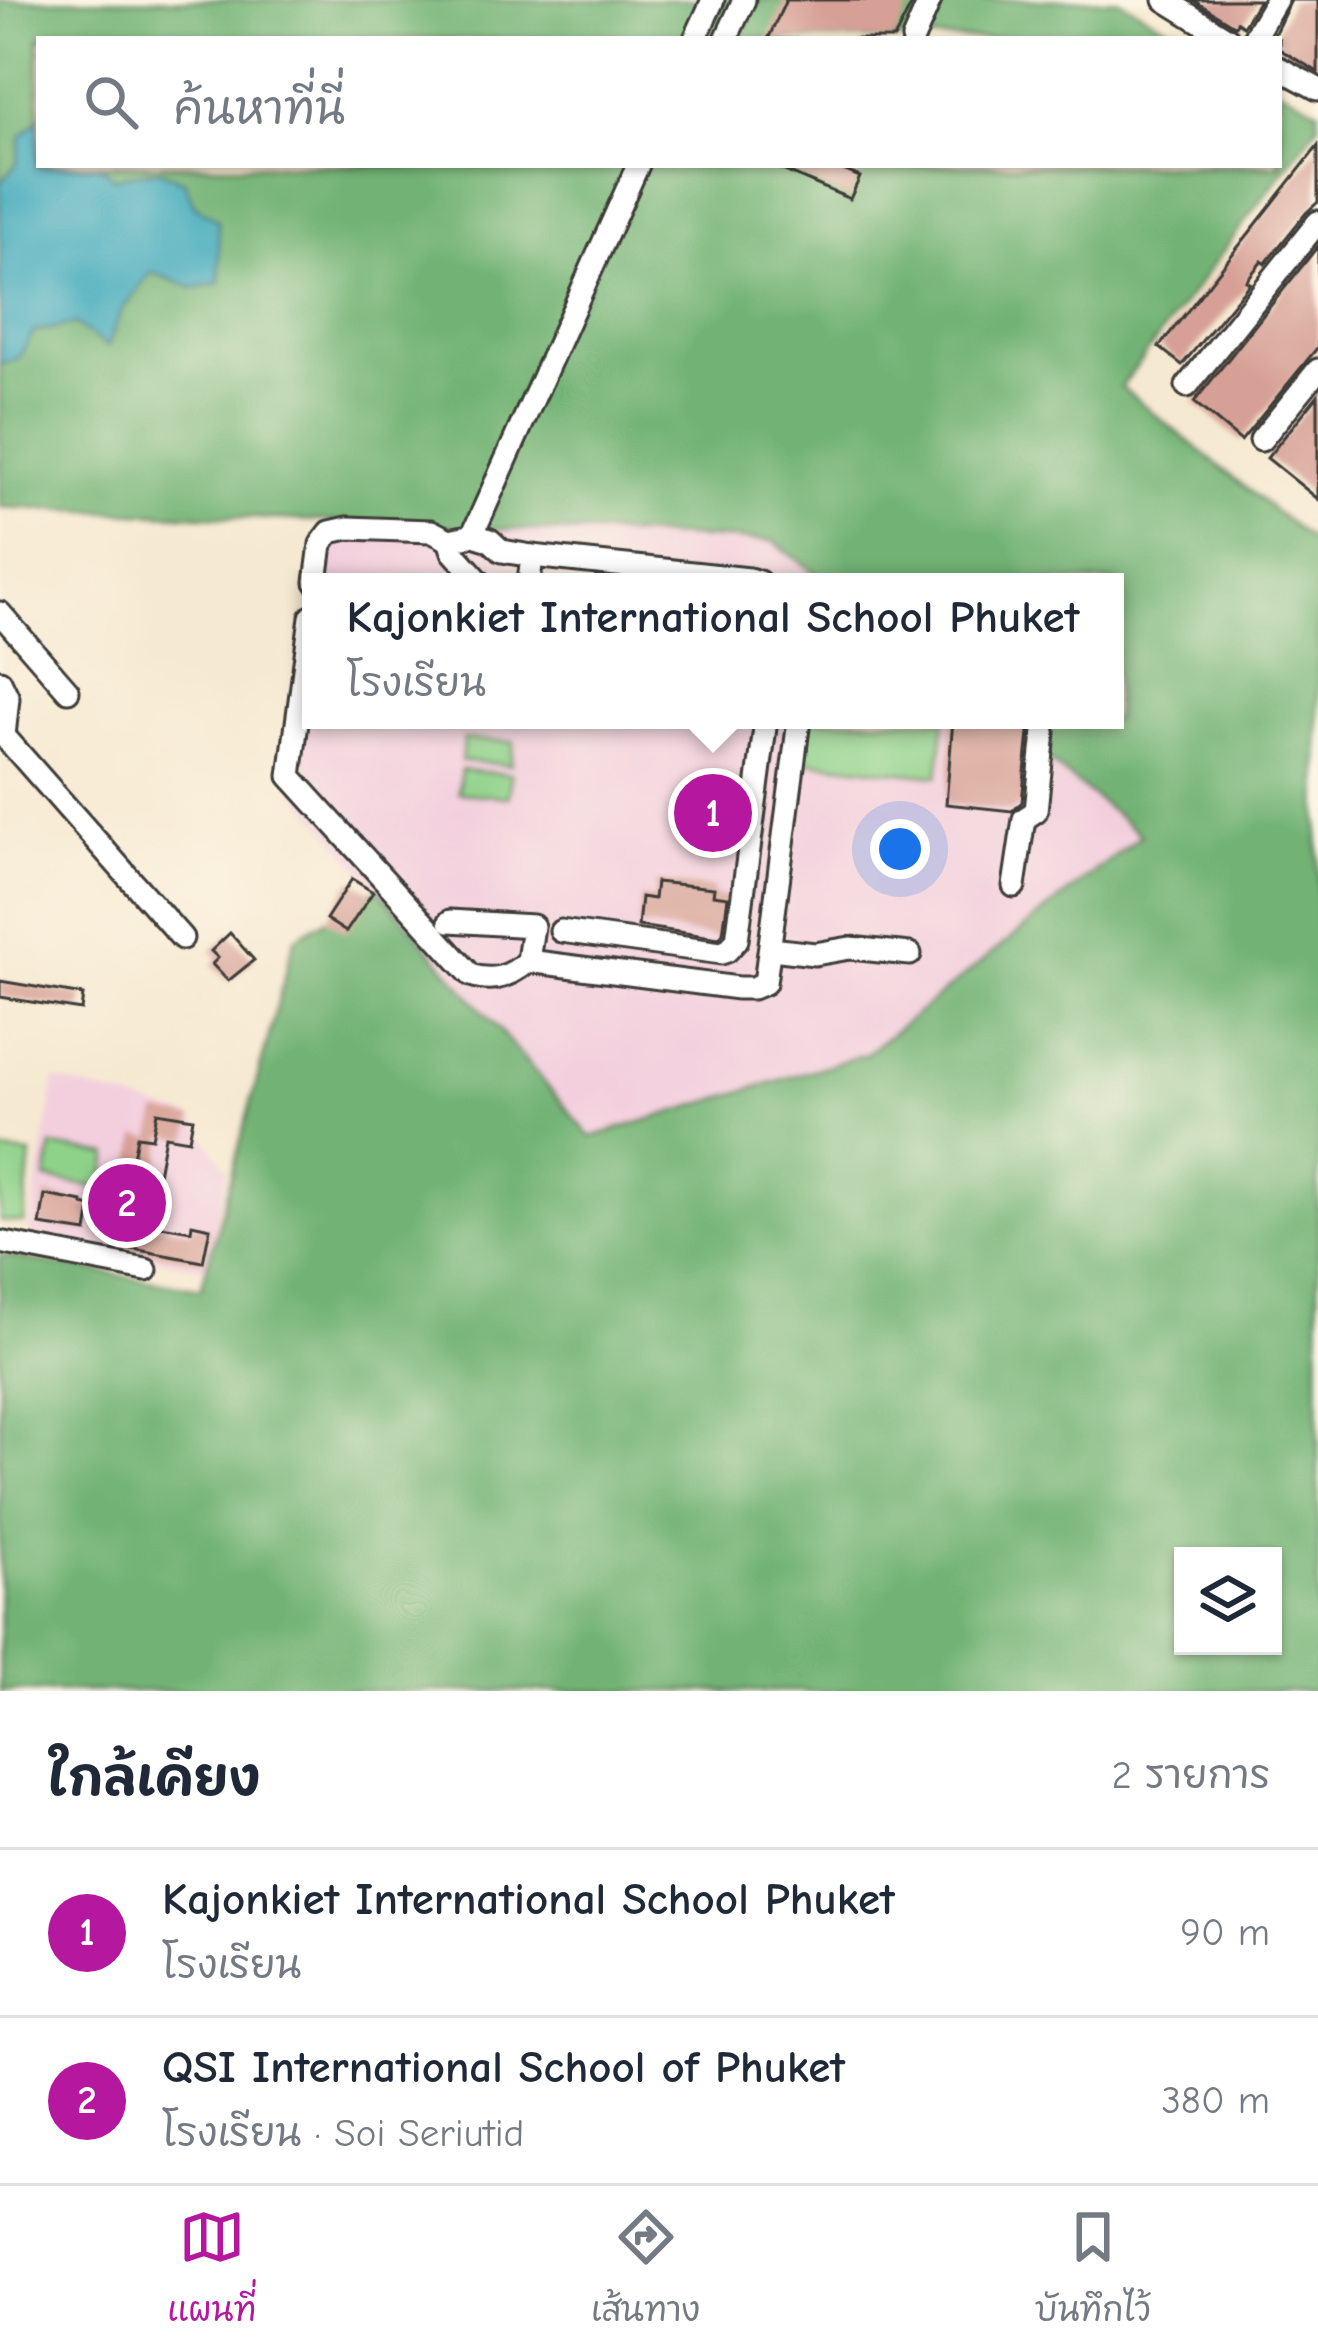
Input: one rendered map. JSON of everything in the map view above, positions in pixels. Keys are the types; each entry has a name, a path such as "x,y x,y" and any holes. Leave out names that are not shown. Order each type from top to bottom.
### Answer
{"street":[{"path":"696,36 713,0"},
{"path":"727,36 744,0"},
{"path":"914,36 930,0"},
{"path":"1166,0 1223,36"},
{"path":"1255,36 1276,0"},
{"path":"1282,70 1318,89"},
{"path":"475,532 637,168"},
{"path":"1187,386 1318,221"},
{"path":"1261,440 1318,370"},
{"path":"317,573 321,544 330,532 348,528 431,531 449,540 475,532 502,551 638,573"},
{"path":"449,540 453,552 473,573"},
{"path":"488,573 502,551"},
{"path":"530,573 532,556"},
{"path":"0,613 68,691"},
{"path":"0,681 8,698 4,736 182,938"},
{"path":"302,685 290,776 471,975 504,977 528,961 533,926 450,921"},
{"path":"561,931 710,952 727,952 733,947 765,729"},
{"path":"528,961 753,988 765,983 798,729"},
{"path":"1014,886 1024,819 1036,811 1043,729"},
{"path":"771,949 815,954 850,948 910,954"},
{"path":"0,1242 146,1270"}],"shaded area":[{"path":"328,521 775,541 815,573 321,573"},
{"path":"302,727 1009,729 1141,835 866,1054 590,1137 294,791"},
{"path":"55,1079 192,1117 227,1170 206,1269 28,1235"}],"green space":[{"path":"0,0 1119,0 1185,36 36,36 36,168 1282,168 1282,90 1318,109 1318,125 1121,387 1318,546 1318,1691 0,1691 0,1255 201,1289 295,938 378,889 591,1137 866,1054 1141,835 1009,729 1124,729 1124,573 815,573 774,541 0,507"},
{"path":"805,729 944,729 938,776 801,761"},
{"path":"464,739 514,742 511,765 461,761"},
{"path":"461,770 511,774 508,797 458,793"},
{"path":"52,1146 109,1155 103,1188 46,1179"},
{"path":"0,1151 31,1154 24,1223 0,1221"}],"water":[{"path":"36,122 36,168 104,168 113,178 158,170 184,181 194,205 218,220 220,283 193,288 151,272 123,308 107,347 75,324 34,332 18,359 0,364 0,183 18,162 21,137"}],"building":[{"path":"786,0 914,0 896,36 769,36"},
{"path":"1193,0 1259,0 1243,26 1237,22 1235,26"},
{"path":"1291,0 1318,0 1318,72 1282,51 1282,36 1273,36"},
{"path":"1318,146 1318,202 1265,264 1262,261 1246,281 1250,283 1182,365 1159,347"},
{"path":"778,168 839,168 860,177 850,199"},
{"path":"1318,246 1318,347 1241,441 1194,402"},
{"path":"1318,395 1318,499 1267,458"},
{"path":"952,729 1028,729 1022,802 1012,811 946,804"},
{"path":"352,879 373,892 346,932 326,919"},
{"path":"656,882 714,888 713,895 728,897 719,938 638,926 641,897 654,899"},
{"path":"230,933 254,960 228,981 212,964 218,958 211,951"},
{"path":"0,981 83,995 81,1010 0,997"},
{"path":"157,1112 193,1118 189,1140 165,1136 149,1224 191,1231 192,1224 210,1228 203,1262 117,1246 137,1136 152,1138"},
{"path":"45,1195 91,1207 87,1232 40,1225"}],"place":[{"name":"Kajonkiet International School Phuket","path":"713,813"},
{"name":"QSI International School of Phuket","path":"127,1203"}]}
